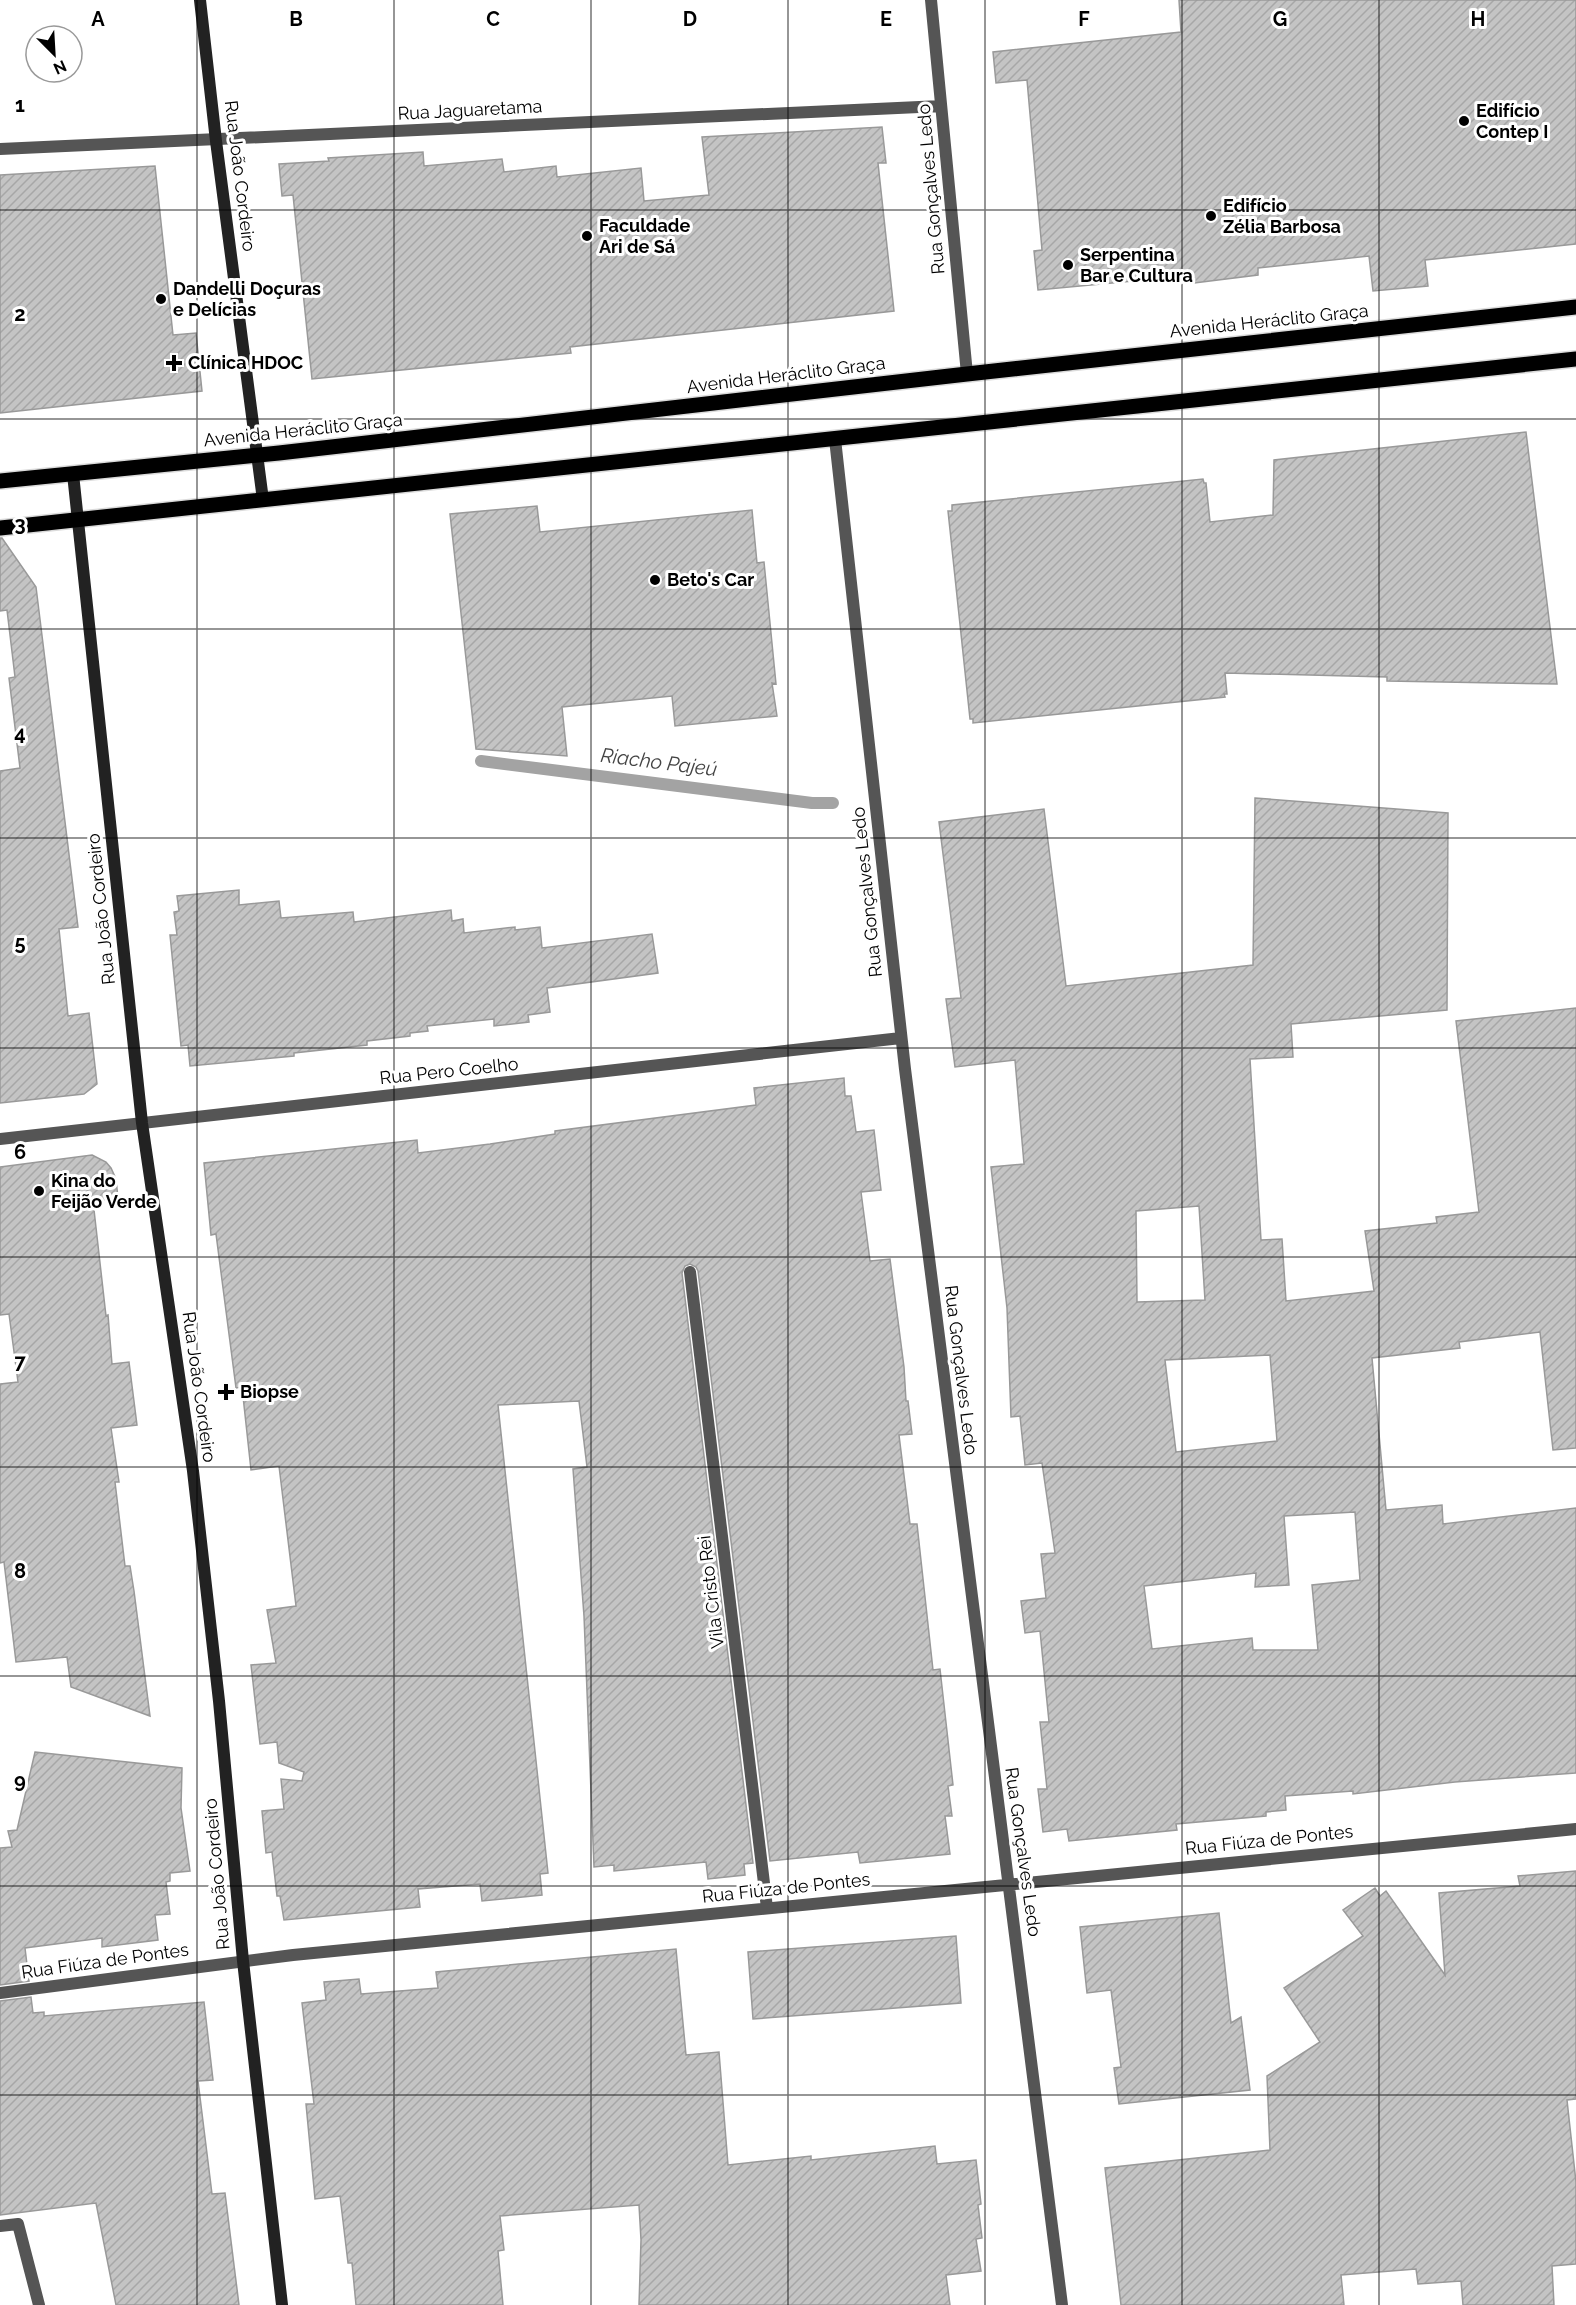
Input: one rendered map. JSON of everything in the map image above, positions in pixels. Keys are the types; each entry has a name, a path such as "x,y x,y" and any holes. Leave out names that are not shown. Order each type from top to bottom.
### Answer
{"main road":[{"name":"Avenida Heráclito Graça","path":"0,481 1576,307"},
{"path":"0,528 1576,359"}],"street":[{"name":"Rua João Cordeiro","path":"200,0 263,500"},
{"name":"Rua Gonçalves Ledo","path":"931,0 967,374"},
{"name":"Rua Jaguaretama","path":"0,149 216,141 941,106"},
{"name":"Rua Gonçalves Ledo","path":"835,439 901,1038 1062,2305"},
{"name":"Rua João Cordeiro","path":"72,474 142,1123 193,1471 219,1701 243,1960 282,2305"},
{"name":"Rua Pero Coelho","path":"0,1139 901,1038"},
{"name":"Vila Cristo Rei","path":"690,1272 767,1908"},
{"name":"Rua Fiúza de Pontes","path":"0,1993 243,1960 1576,1829"},
{"path":"0,2226 18,2224 39,2305"}],"building":[{"path":"1179,0 1576,0 1576,244 1425,260 1428,286 1373,291 1369,256 1258,268 1258,275 1194,283 1176,283 1176,277 1038,290 1034,251 1042,250 1027,80 996,83 993,52 1181,32"},
{"name":"Faculdade Ari de Sá","path":"882,127 886,163 878,163 894,311 570,347 571,353 312,379 293,195 282,196 279,164 329,161 328,158 423,152 424,166 502,159 504,172 556,166 557,177 641,168 644,201 709,195 702,137"},
{"path":"155,166 173,335 196,333 202,391 0,413 0,175"},
{"path":"1526,432 1557,684 1387,681 1387,677 1225,673 1227,694 1224,694 1225,697 973,723 973,719 970,719 948,511 952,511 952,505 1203,479 1206,483 1210,522 1273,515 1274,460"},
{"path":"537,506 540,532 752,510 757,563 764,562 776,684 772,683 777,716 675,726 672,696 562,707 567,756 476,749 450,514"},
{"path":"0,538 36,587 78,927 59,929 68,1016 89,1013 97,1084 84,1094 0,1103 0,771 20,768 9,678 15,677 7,610 0,611"},
{"path":"1255,798 1448,813 1447,1010 1291,1024 1293,1057 1250,1059 1261,1240 1282,1239 1286,1301 1374,1291 1365,1231 1437,1223 1436,1217 1479,1212 1456,1021 1576,1008 1576,1448 1553,1450 1540,1332 1459,1342 1460,1348 1372,1358 1386,1510 1442,1505 1443,1524 1576,1508 1576,1773 1455,1782 1353,1794 1353,1791 1285,1796 1286,1810 1266,1812 1266,1816 1176,1824 1177,1830 1069,1841 1067,1829 1043,1832 1038,1789 1047,1789 1040,1722 1049,1722 1040,1631 1025,1633 1021,1601 1046,1598 1041,1554 1055,1553 1042,1463 1025,1465 1020,1416 1011,1417 1007,1308 991,1167 1024,1164 1015,1060 955,1067 946,999 961,998 939,822 1044,809 1066,986 1253,965","holes":["1199,1206 1205,1300 1137,1302 1136,1211","1270,1355 1277,1441 1176,1452 1165,1360","1355,1512 1360,1580 1312,1585 1318,1650 1253,1650 1252,1638 1152,1649 1144,1586 1256,1573 1255,1587 1289,1585 1284,1516"]},
{"path":"239,890 239,905 279,901 281,918 353,912 354,922 451,910 452,921 463,919 464,933 515,927 515,930 540,927 542,948 652,934 658,973 547,988 550,1012 528,1015 529,1022 494,1026 494,1019 427,1026 428,1031 410,1033 410,1036 367,1041 367,1045 294,1053 294,1056 190,1066 188,1045 181,1046 170,935 177,935 174,912 179,911 177,896"},
{"path":"844,1078 845,1096 851,1096 856,1132 874,1130 881,1190 861,1192 870,1261 890,1259 904,1367 906,1401 908,1401 912,1434 899,1435 910,1524 917,1524 933,1670 940,1669 953,1785 948,1786 952,1816 945,1816 950,1854 860,1863 858,1852 770,1861 698,1271 690,1264 685,1266 682,1273 753,1863 744,1864 745,1875 708,1879 706,1862 614,1871 614,1865 594,1867 584,1616 573,1469 587,1467 579,1401 498,1405 548,1873 540,1874 542,1895 482,1901 480,1884 418,1889 420,1907 284,1920 280,1896 277,1896 272,1852 266,1853 262,1811 284,1809 281,1779 302,1781 304,1772 279,1763 277,1742 260,1744 251,1665 276,1663 267,1610 296,1606 279,1466 251,1470 242,1387 236,1388 216,1234 211,1235 204,1163 417,1140 418,1153 490,1144 555,1134 555,1131 756,1105 754,1088"},
{"path":"92,1155 106,1162 111,1168 116,1179 118,1198 93,1201 112,1364 129,1362 137,1425 111,1428 119,1482 115,1482 125,1566 130,1566 150,1716 71,1687 67,1657 16,1662 4,1562 0,1563 0,1384 18,1382 9,1314 0,1315 0,1167"},
{"path":"35,1752 182,1768 181,1808 190,1871 170,1873 170,1881 166,1882 170,1914 155,1915 158,1940 102,1947 102,1938 25,1948 29,1981 0,1985 0,1848 12,1847 8,1831 17,1830"},
{"path":"1576,1871 1576,2099 1567,2100 1576,2182 1576,2264 1552,2266 1554,2305 1463,2305 1461,2281 1418,2284 1416,2269 1341,2275 1344,2305 1121,2305 1105,2168 1270,2150 1267,2076 1320,2042 1284,1988 1363,1936 1343,1910 1375,1888 1380,1896 1386,1891 1445,1975 1439,1893 1520,1886 1518,1876"},
{"path":"1219,1913 1231,2023 1241,2017 1250,2090 1119,2104 1114,2068 1121,2067 1111,1990 1087,1993 1080,1927"},
{"path":"956,1936 961,2003 753,2019 748,1952"},
{"path":"676,1949 686,2055 719,2052 728,2165 811,2156 811,2160 935,2146 937,2164 976,2160 982,2238 976,2239 981,2271 946,2275 950,2305 639,2305 641,2240 639,2205 500,2216 504,2250 498,2251 503,2305 356,2305 352,2263 348,2263 340,2196 315,2199 306,2104 314,2104 302,2003 326,2000 324,1982 359,1979 361,1994 438,1988 436,1972"},
{"path":"31,1997 33,2013 44,2012 44,2016 204,2002 213,2080 198,2081 212,2194 225,2193 239,2305 116,2305 96,2203 0,2215 0,2001"}],"waterway":[{"name":"Riacho Pajeú","path":"481,761 812,803 833,803"}],"place":[{"name":"Edifício Contep I","path":"1464,121"},
{"name":"Edifício Zélia Barbosa","path":"1211,216"},
{"name":"Faculdade Ari de Sá","path":"587,236"},
{"name":"Serpentina Bar e Cultura","path":"1068,265"},
{"name":"Dandelli Doçuras e Delícias","path":"161,299"},
{"name":"Clínica HDOC","path":"174,363"},
{"name":"Beto's Car","path":"655,580"},
{"name":"Kina do Feijão Verde","path":"39,1191"},
{"name":"Biopse","path":"226,1392"}]}
